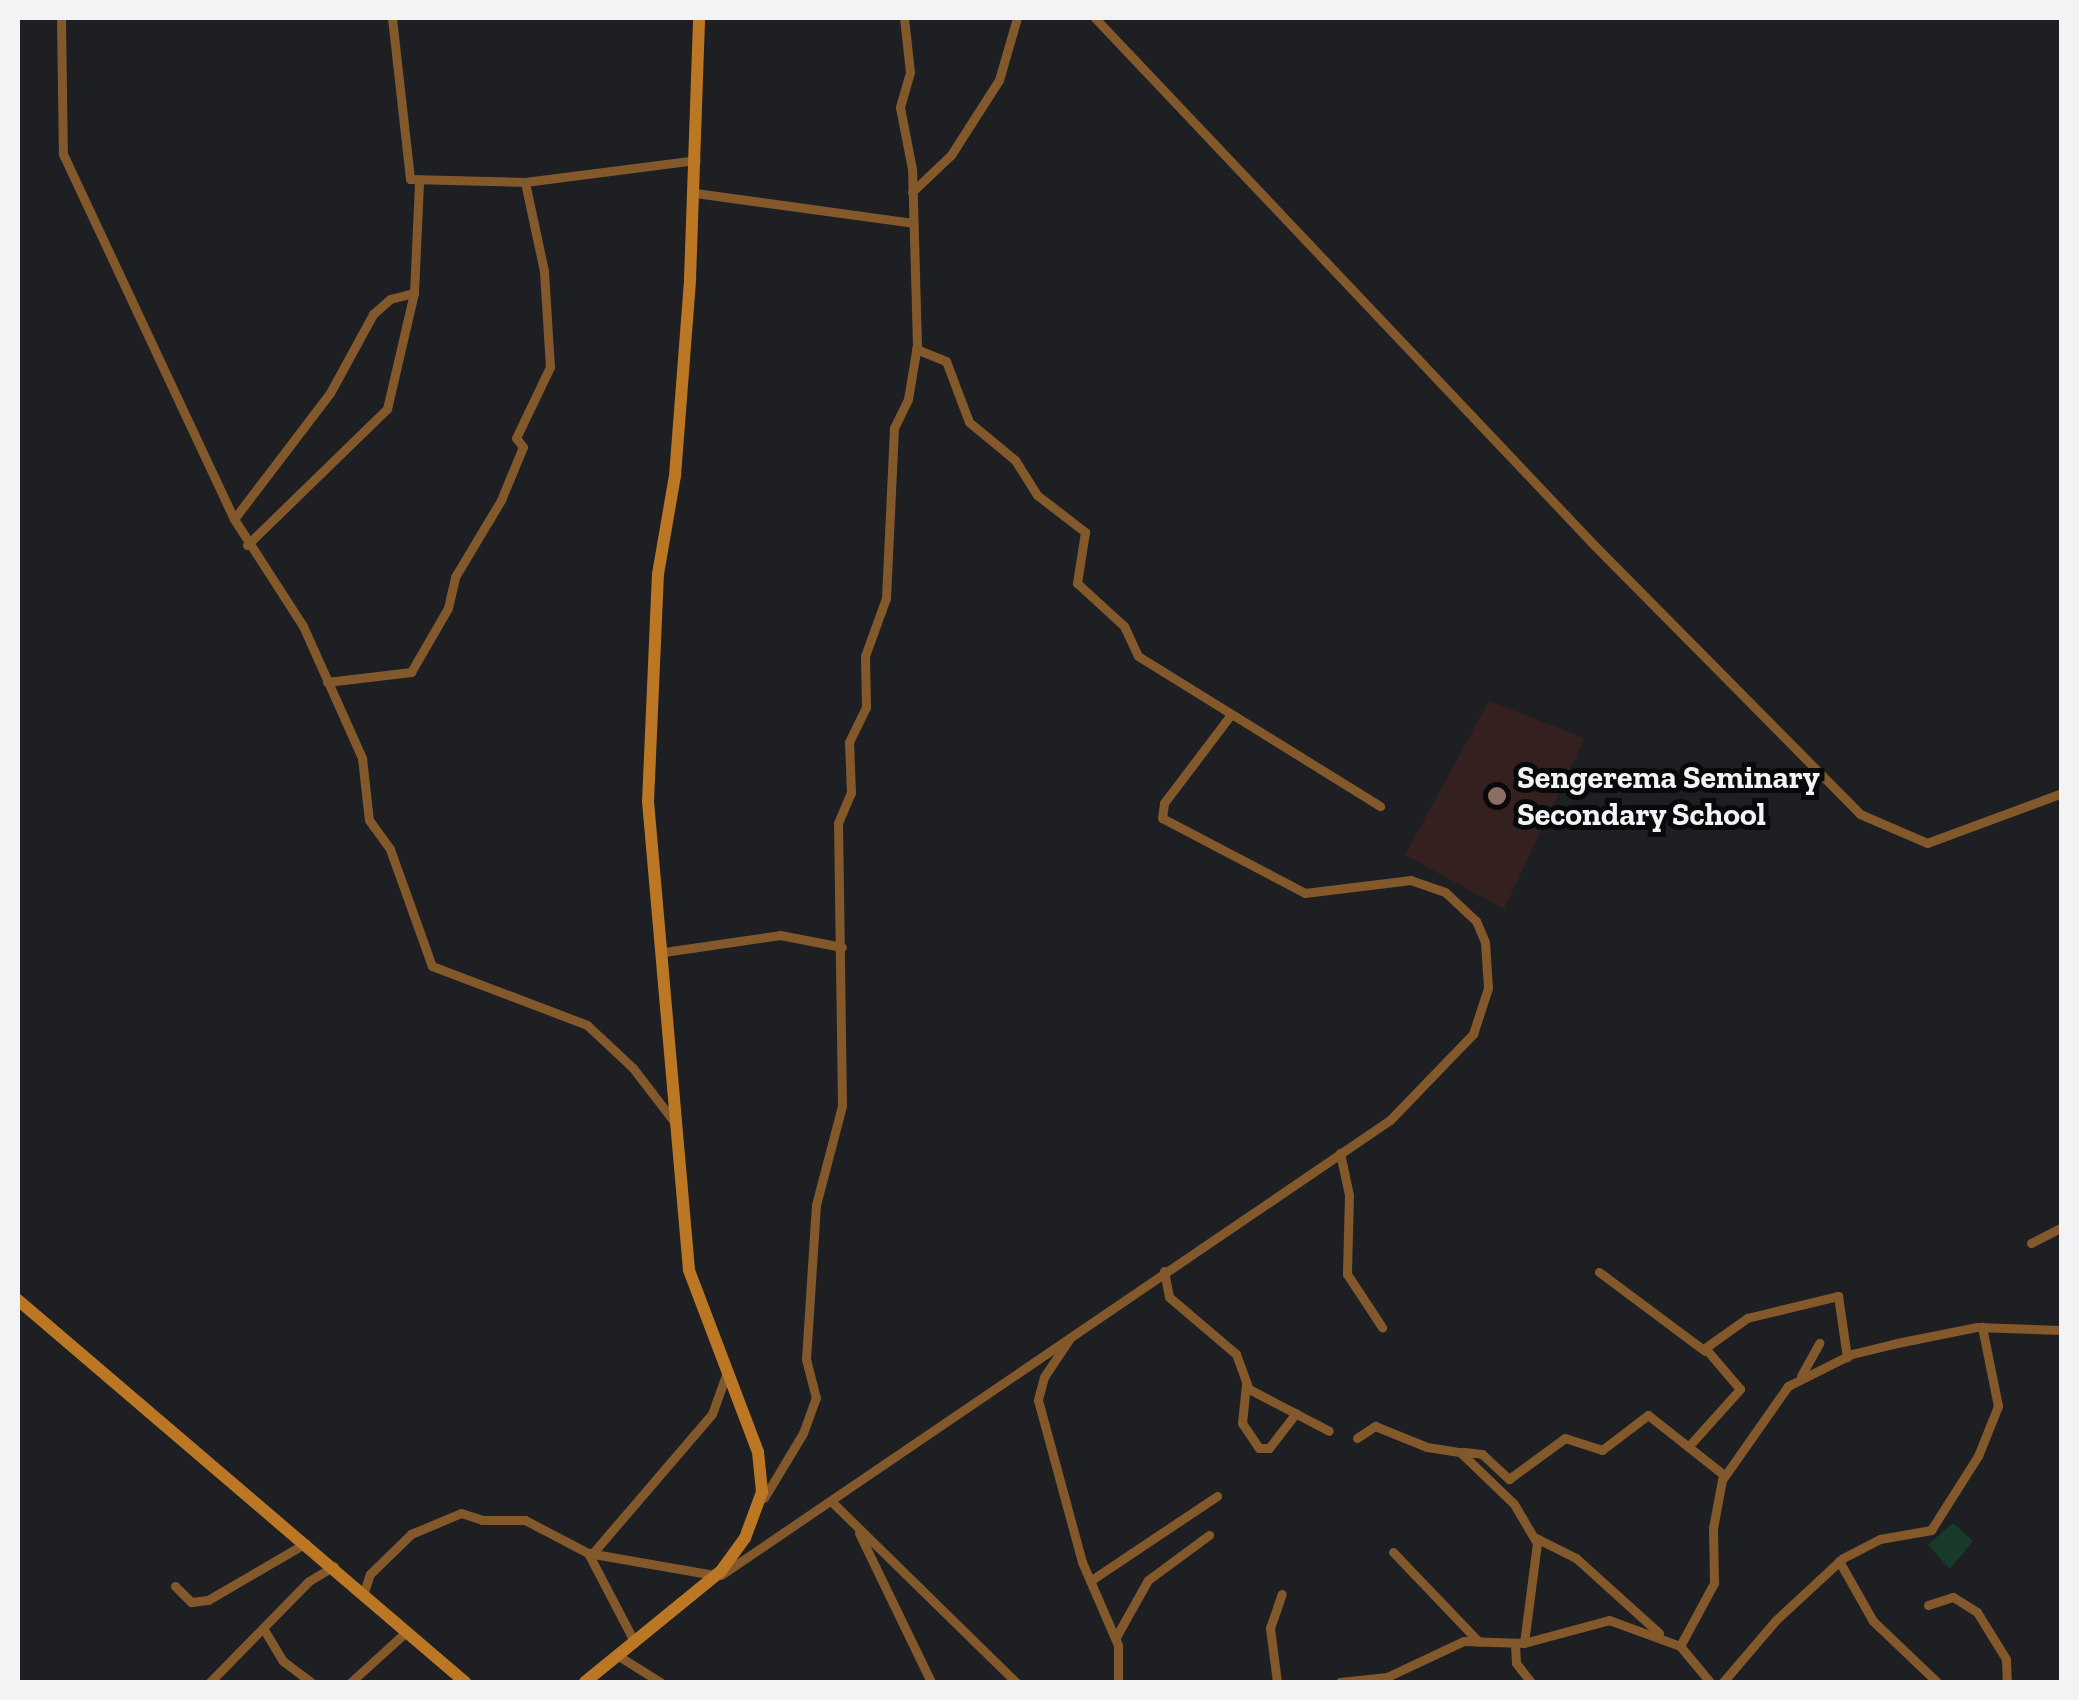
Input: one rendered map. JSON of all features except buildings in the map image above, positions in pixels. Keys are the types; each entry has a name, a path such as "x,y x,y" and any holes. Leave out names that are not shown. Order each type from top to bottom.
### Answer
{"street":[{"path":"60,18 59,144 247,545 297,615 362,758 369,820 390,849 419,941 436,972 587,1025 641,1078 679,1129"},
{"path":"392,18 406,170 418,182 525,182 696,160"},
{"path":"698,18 694,193 675,476 658,564 648,802 689,1270 758,1452 760,1504"},
{"path":"585,1682 716,1576 745,1538 760,1504 798,1442 816,1398 806,1359 816,1204 841,1116 838,823 851,794 848,744 866,707 866,656 886,598 894,428 908,399 916,349 912,192 900,108 910,72 904,18"},
{"path":"912,192 951,154 999,80 1017,18"},
{"path":"1096,18 1595,546 1860,814 1927,842 2062,793"},
{"path":"247,545 386,408 414,293 418,182"},
{"path":"327,682 410,672 448,608 455,577 502,500 523,447 518,433 550,366 544,272 525,182"},
{"path":"694,193 914,223"},
{"path":"234,519 330,392 374,314 390,299 414,293"},
{"path":"916,349 946,361 969,422 1014,460 1038,495 1085,532 1075,573 1084,593 1124,626 1131,648 1149,667 1380,806"},
{"path":"702,1587 833,1503 1075,1331 1390,1120 1460,1053 1482,1014 1485,942 1476,922 1432,884 1394,880 1331,894 1305,893 1165,822 1164,803 1229,717"},
{"path":"664,952 780,935 842,947"},
{"path":"1340,1152 1348,1195 1346,1268 1382,1327"},
{"path":"2032,1243 2061,1230"},
{"path":"1164,1272 1173,1302 1236,1354 1246,1386 1242,1423 1259,1448 1269,1448 1296,1413"},
{"path":"1599,1272 1705,1351 1740,1389 1688,1448"},
{"path":"1705,1351 1761,1311 1834,1296 1843,1300 1847,1357"},
{"path":"18,1300 308,1542 465,1682"},
{"path":"1722,1682 1838,1561 1880,1539 1926,1534 1964,1481 1999,1396 1982,1327"},
{"path":"1680,1646 1714,1583 1714,1512 1724,1474 1780,1395 1800,1378 1847,1357 1982,1327 2062,1330"},
{"path":"1075,1331 1044,1377 1038,1400 1090,1580 1116,1637 1118,1682"},
{"path":"1800,1378 1819,1343"},
{"path":"590,1554 712,1414 726,1375"},
{"path":"1246,1386 1330,1431"},
{"path":"1357,1438 1374,1426 1426,1447 1482,1454 1509,1479 1568,1437 1606,1449 1645,1415 1724,1474"},
{"path":"1460,1452 1514,1504 1536,1538 1576,1558 1666,1639"},
{"path":"1090,1580 1218,1496"},
{"path":"833,1503 1016,1682"},
{"path":"364,1592 380,1562 419,1528 452,1513 525,1520 590,1554 716,1576"},
{"path":"856,1526 931,1682"},
{"path":"1116,1637 1148,1580 1209,1535"},
{"path":"1531,1682 1516,1663 1536,1538"},
{"path":"175,1586 190,1602 208,1600 308,1542"},
{"path":"1393,1552 1479,1642"},
{"path":"590,1554 634,1641"},
{"path":"1838,1561 1872,1621 1937,1682"},
{"path":"210,1682 309,1581 334,1566"},
{"path":"1277,1682 1270,1628 1282,1594"},
{"path":"1928,1605 1953,1597 1977,1612 2006,1659 2007,1682"},
{"path":"1340,1682 1387,1676 1460,1643 1519,1644 1609,1620 1680,1646 1710,1682"},
{"path":"263,1628 283,1662 311,1682"},
{"path":"351,1682 406,1631"},
{"path":"616,1655 660,1682"}],"shaded area":[{"name":"Sengerema Seminary Secondary School","path":"1489,701 1585,738 1504,909 1405,855"}],"green space":[{"path":"1953,1523 1973,1541 1950,1569 1928,1545"}],"place":[{"name":"Sengerema Seminary Secondary School","path":"1497,796"}]}
